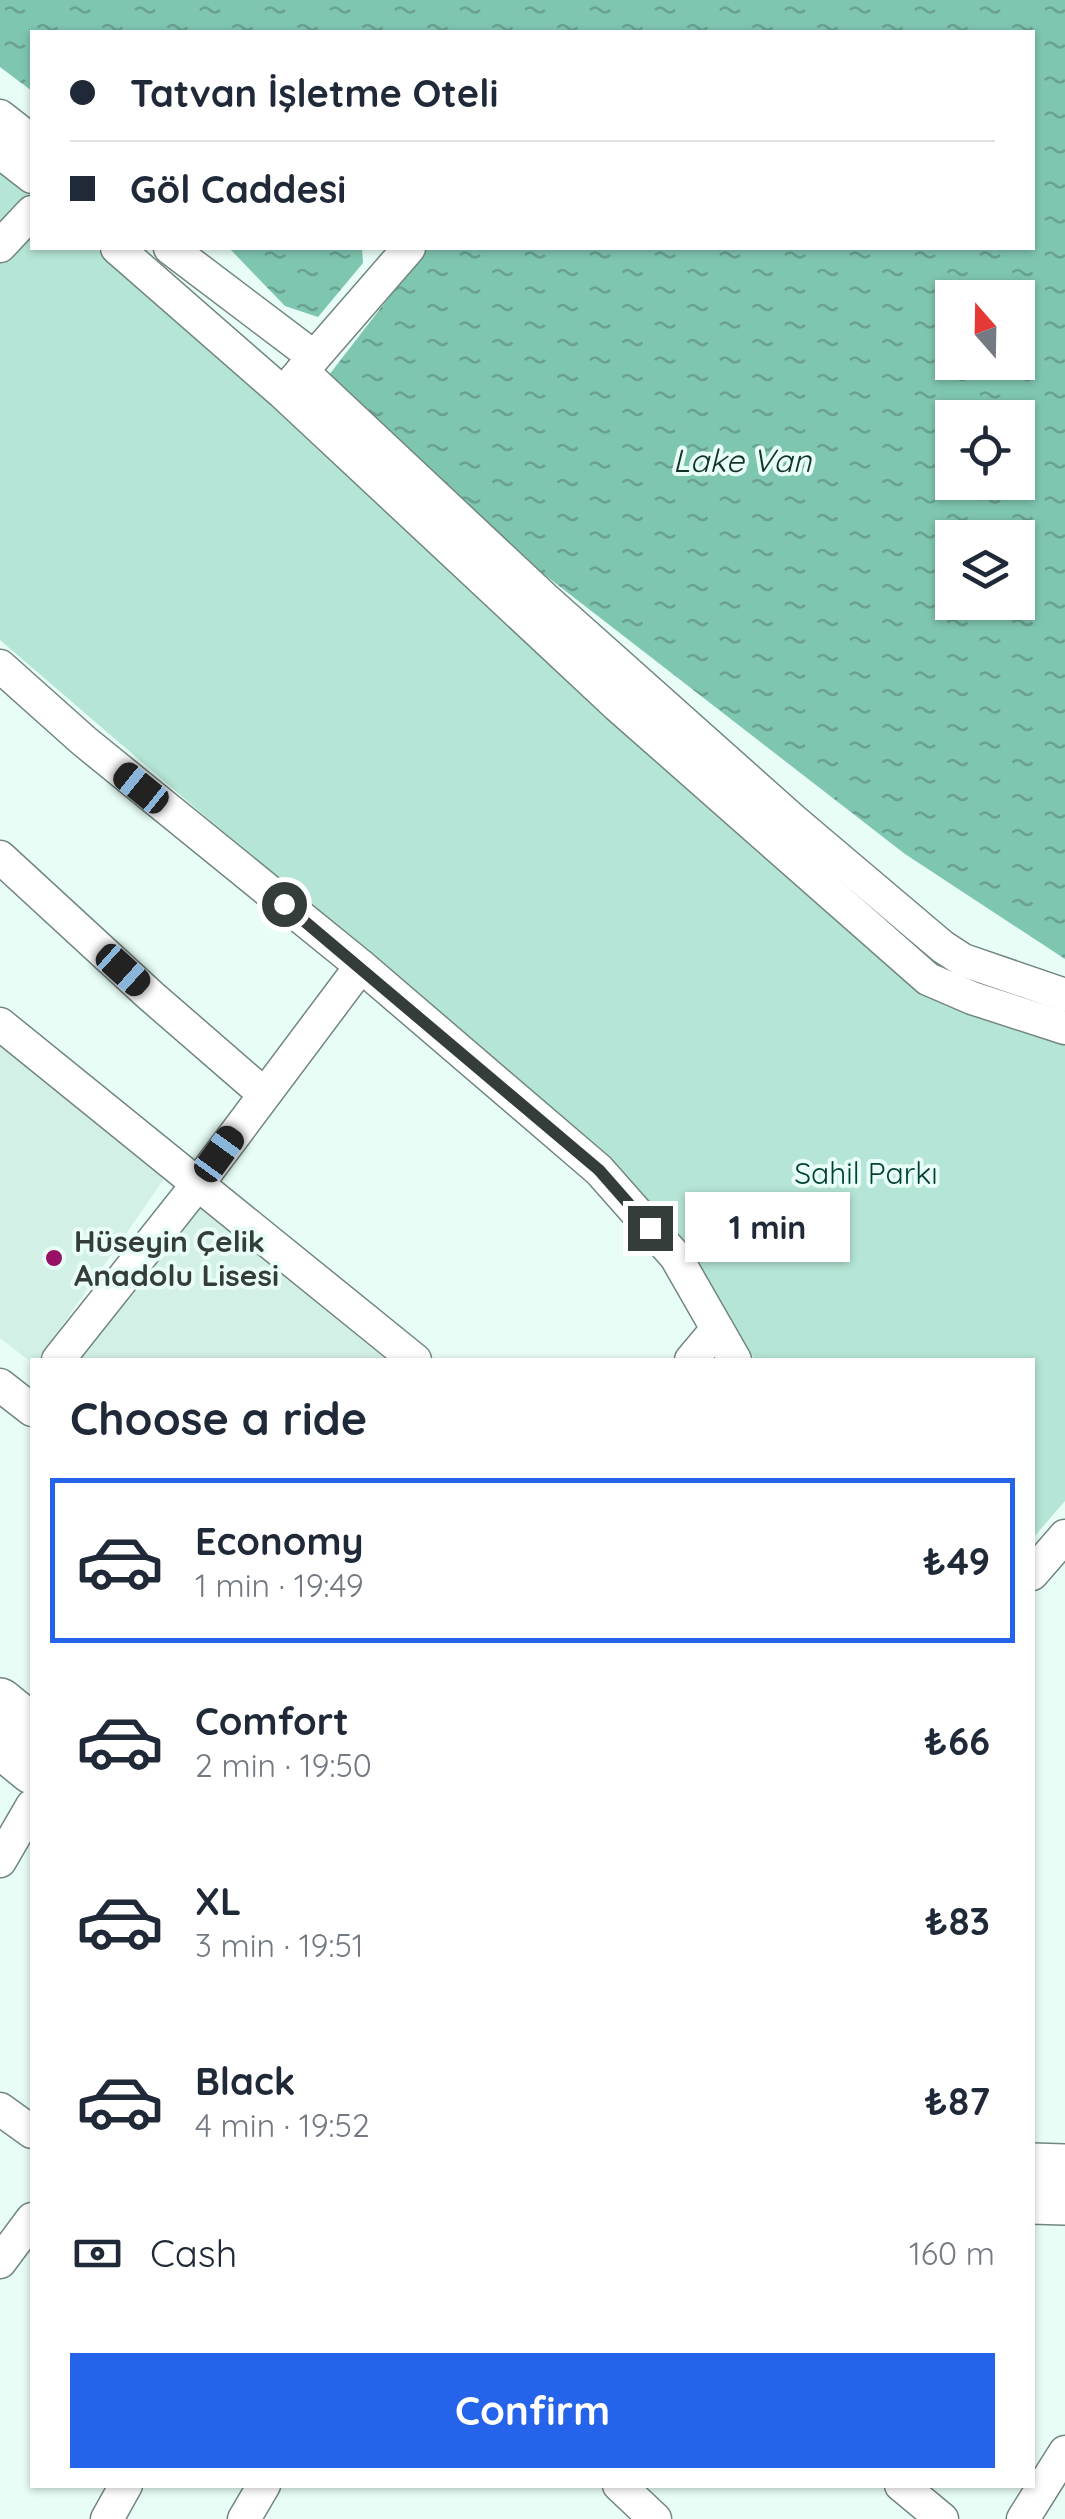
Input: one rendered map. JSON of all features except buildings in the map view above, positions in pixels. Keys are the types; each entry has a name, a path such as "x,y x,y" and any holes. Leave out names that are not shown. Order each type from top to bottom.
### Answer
{"highway":[{"path":"0,1701 30,1725"},
{"path":"0,1745 30,1769"},
{"path":"1035,2166 1065,2167"},
{"path":"1035,2200 1065,2202"}],"street":[{"path":"0,116 30,139"},
{"path":"0,152 30,175"},
{"path":"0,246 30,214"},
{"path":"120,250 300,374 618,706 928,979 972,998 1065,1028"},
{"path":"172,250 300,374 544,598 943,948 963,960 1065,995"},
{"path":"300,374 407,250"},
{"path":"0,666 84,741 360,966 599,1170 676,1258 734,1358"},
{"path":"0,857 264,1094"},
{"path":"60,1358 197,1185 360,966"},
{"path":"0,1024 413,1358"},
{"path":"694,1358 717,1329"},
{"path":"1035,1571 1065,1536"},
{"path":"0,1860 30,1809"},
{"path":"0,2109 30,2131"},
{"path":"0,2262 30,2222"},
{"path":"1023,2519 1065,2452"},
{"path":"107,2519 124,2488"},
{"path":"244,2519 262,2488"},
{"path":"621,2488 655,2519"},
{"path":"905,2488 942,2519"}],"shaded area":[{"name":"Hüseyin Çelik Anadolu Lisesi","path":"0,1043 164,1179 39,1358 30,1358 30,1361 0,1338"},
{"path":"202,1202 388,1358 76,1358"}],"green space":[{"name":"Sahil Parkı","path":"0,167 30,190 30,250 98,250 932,996 1065,1043 1065,1501 1035,1536 1035,1358 754,1358 693,1253 655,1207 0,640"}],"water":[{"name":"Lake Van","path":"0,0 1065,0 1065,959 905,854 532,565 329,375 425,250 1035,250 1035,30 30,30 30,90 0,67"},
{"path":"231,250 362,250 363,263 318,317 285,306"}],"place":[{"name":"Hüseyin Çelik Anadolu Lisesi","path":"54,1258"}],"route":[{"path":"284,904 599,1170 650,1228"}]}
